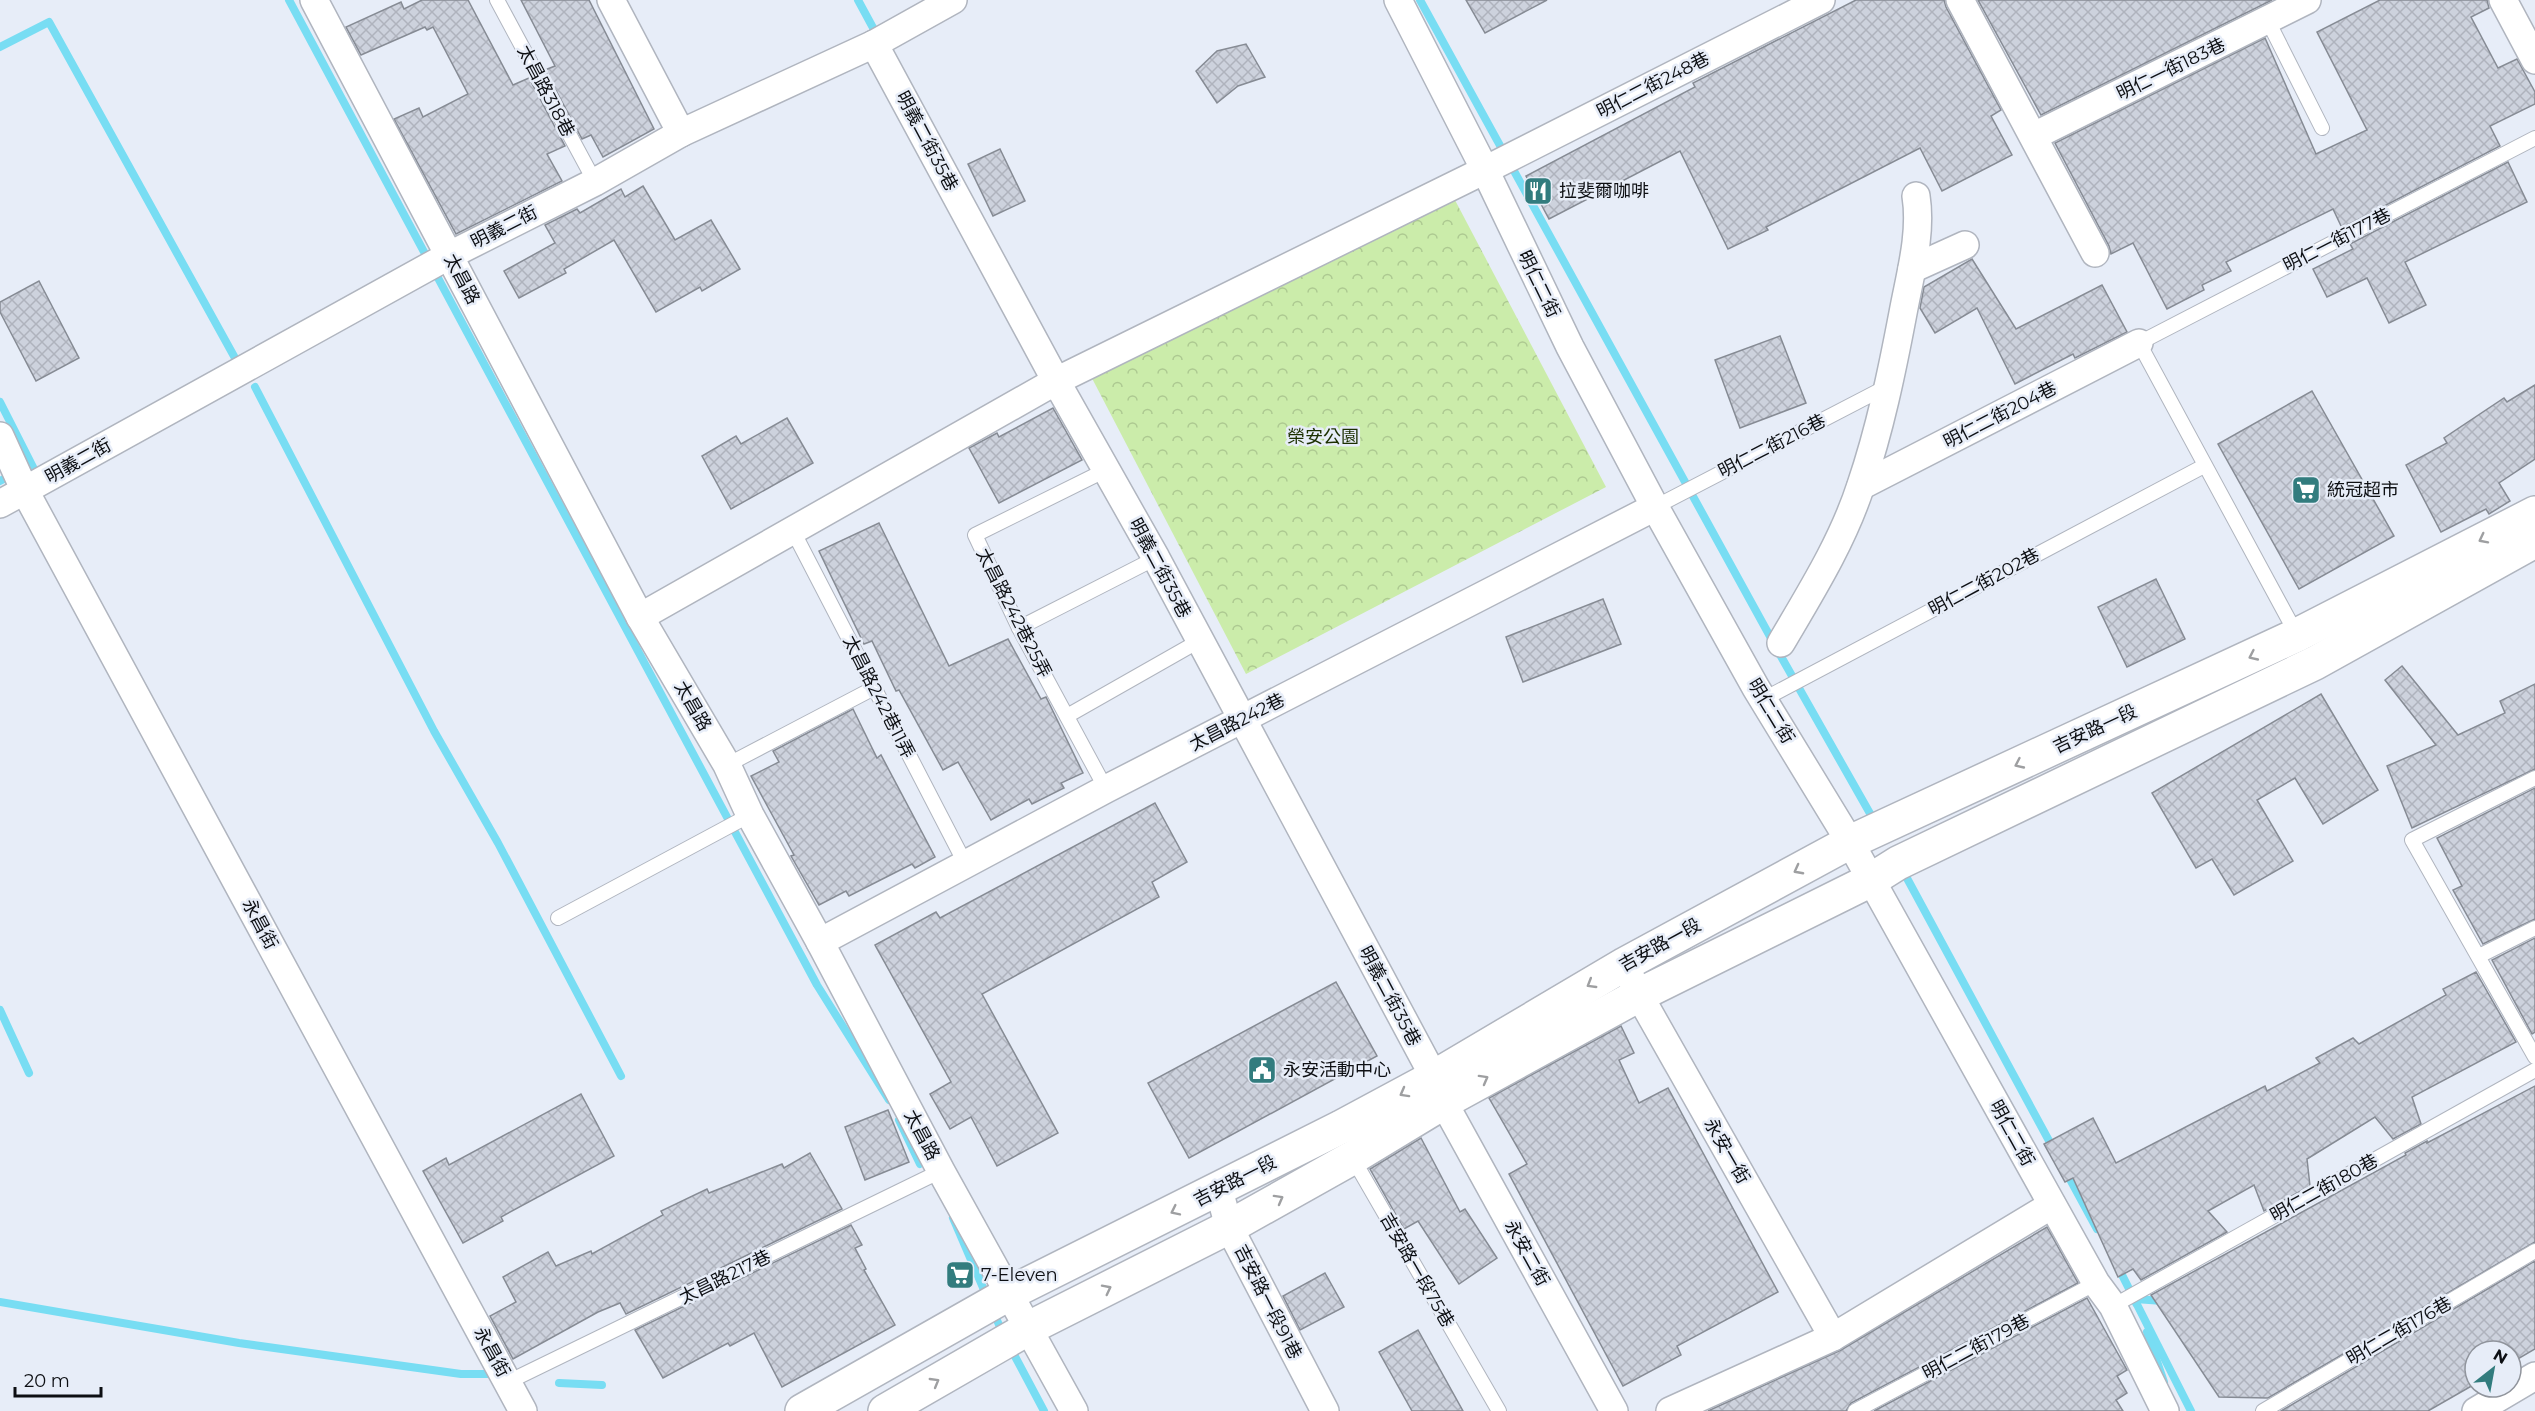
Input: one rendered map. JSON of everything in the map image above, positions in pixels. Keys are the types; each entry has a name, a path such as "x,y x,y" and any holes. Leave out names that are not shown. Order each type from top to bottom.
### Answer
{"street":[{"name":"太昌路","path":"314,0 640,617 727,765 750,815 820,942 941,1172 1074,1411"},
{"path":"611,0 681,133"},
{"name":"明義二街","path":"0,504 450,255 594,182 681,133 874,44 953,0"},
{"name":"明仁二街","path":"1398,0 1485,170 1570,347 1655,507 1764,699 1850,842 2096,1283 2113,1306 2160,1409"},
{"name":"明仁二街248巷","path":"640,617 1056,381 1485,170 1821,0"},
{"path":"1960,0 2095,253"},
{"name":"明仁一街183巷","path":"2034,136 2307,0"},
{"path":"2503,0 2535,60"},
{"name":"明義二街35巷","path":"874,44 1056,381 1156,558 1243,719 1439,1091"},
{"path":"1781,643 1825,568 1861,486 1889,385 1912,269 1919,215 1916,196"},
{"path":"1912,269 1965,245"},
{"name":"明仁二街204巷","path":"1861,486 2139,343"},
{"name":"永昌街","path":"0,436 25,490 523,1411"},
{"name":"太昌路242巷","path":"820,942 1106,789 1655,507"},
{"name":"吉安路一段","path":"885,1411 1029,1328 1229,1227 1347,1143 1439,1091 1871,880 1898,863 2306,649 2535,513"},
{"name":"吉安路一段","path":"1439,1091 1625,964 1850,842 2306,649 2535,541"},
{"name":"永安一街","path":"1625,964 1639,995 1833,1337"},
{"name":"永安二街","path":"1439,1091 1614,1411"},
{"name":"吉安路一段","path":"802,1411 1010,1293 1219,1190 1347,1143"},
{"name":"吉安路一段91巷","path":"1219,1190 1229,1227 1325,1411"},
{"path":"1670,1411 1833,1337 2052,1205"},
{"path":"2476,1411 2535,1376"}],"lane":[{"name":"太昌路318巷","path":"497,0 594,182"},
{"path":"2268,21 2322,128"},
{"name":"明仁一街177巷","path":"2139,343 2535,138"},
{"path":"2139,343 2204,466 2306,649"},
{"name":"明仁二街216巷","path":"1655,507 1889,385"},
{"name":"明仁二街202巷","path":"1764,699 2204,466"},
{"name":"太昌路242巷25弄","path":"1106,470 975,536 1019,628 1106,789"},
{"name":"太昌路242巷11弄","path":"793,531 965,863"},
{"path":"1019,628 1156,558"},
{"path":"1067,716 1199,641"},
{"path":"727,765 874,688"},
{"path":"2535,777 2412,840 2535,1057"},
{"path":"558,918 750,815"},
{"path":"2479,956 2535,927"},
{"name":"明仁二街180巷","path":"2113,1306 2535,1070"},
{"name":"吉安路一段75巷","path":"1347,1143 1498,1411"},
{"name":"太昌路217巷","path":"508,1382 941,1172"},
{"name":"明仁二街176巷","path":"2263,1411 2535,1251"},
{"name":"明仁二街179巷","path":"1855,1411 2096,1283"}],"green space":[{"name":"榮安公園","path":"1446,183 1606,487 1246,674 1083,361"}],"building":[{"path":"422,0 468,0 513,85 529,78 565,146 547,154 562,181 456,234 394,119 419,108 423,117 468,94 433,27 427,30 425,27 361,55 346,27 401,2 404,9"},
{"path":"521,0 589,0 654,129 603,157 591,135 582,139 545,70 555,66"},
{"path":"1466,0 1547,0 1485,33"},
{"path":"1856,0 1944,0 2001,110 1991,116 2012,155 1942,191 1920,148 1766,227 1768,230 1728,249 1680,151 1549,219 1526,176 1695,87 1693,83"},
{"path":"1978,0 2272,0 2041,115"},
{"path":"2380,0 2487,0 2489,8 2471,17 2498,68 2517,59 2535,92 2535,104 2490,126 2500,146 2342,228 2333,209 2226,262 2231,271 2202,285 2204,290 2167,309 2133,243 2111,254 2109,246 2055,143 2265,38 2316,154 2367,130 2317,32"},
{"path":"1246,44 1265,77 1238,86 1217,103 1196,71 1217,51"},
{"path":"1000,149 1025,201 993,216 968,164"},
{"path":"2508,162 2527,202 2405,262 2426,305 2389,323 2367,278 2327,297 2313,269 2353,249 2350,244"},
{"path":"643,186 675,240 711,220 740,269 702,291 700,287 656,312 614,240 564,269 566,273 519,298 504,271 555,243 545,225 577,209 580,213 621,189 625,197"},
{"path":"1972,259 2016,329 2102,285 2127,332 2075,358 2073,354 2015,384 1977,308 1935,333 1920,308 1924,287"},
{"path":"39,281 79,358 36,381 0,312 0,302"},
{"path":"1780,336 1806,403 1740,428 1715,360"},
{"path":"2535,385 2535,459 2499,483 2510,501 2489,514 2486,509 2441,532 2406,465 2447,443 2444,438 2504,398 2507,402"},
{"name":"統冠超市","path":"2312,391 2394,536 2299,589 2218,444"},
{"path":"1053,408 1082,460 999,503 969,448 997,433 999,437"},
{"path":"787,418 813,463 731,509 702,456 736,436 741,444"},
{"path":"879,523 949,666 1008,639 1041,699 1046,697 1083,773 1061,783 1064,788 1032,804 1029,799 991,820 958,762 943,770 899,690 896,691 872,641 864,644 819,551"},
{"path":"2156,579 2185,639 2127,667 2098,607"},
{"path":"1603,599 1621,644 1523,682 1506,637"},
{"path":"2402,666 2458,735 2505,713 2500,701 2535,684 2535,769 2412,828 2387,766 2436,745 2385,680"},
{"path":"2321,694 2378,790 2323,824 2295,778 2257,800 2293,861 2234,895 2212,859 2196,868 2152,793"},
{"path":"853,709 877,758 881,755 935,857 915,868 912,864 849,896 846,891 819,905 791,856 794,855 751,776 779,762 773,751"},
{"path":"2535,788 2535,919 2483,944 2453,890 2462,886 2437,838"},
{"path":"1155,803 1187,862 1152,882 1159,897 982,994 1058,1133 997,1166 971,1117 950,1129 930,1094 951,1082 875,945 936,912 940,918"},
{"path":"2535,938 2535,1032 2532,1034 2492,960"},
{"path":"2476,972 2516,1042 2412,1097 2421,1124 2393,1139 2375,1117 2307,1159 2310,1186 2264,1211 2254,1185 2208,1211 2227,1232 2141,1280 2133,1269 2118,1277 2073,1178 2065,1182 2044,1144 2093,1118 2116,1163 2265,1086 2267,1091 2320,1063 2316,1058 2353,1038 2359,1044 2446,995 2443,989"},
{"name":"永安活動中心","path":"1336,982 1377,1056 1189,1158 1148,1083"},
{"path":"1621,1026 1634,1053 1619,1060 1639,1103 1668,1088 1778,1292 1677,1346 1681,1355 1623,1386 1509,1174 1527,1164 1489,1098"},
{"path":"2535,1086 2535,1242 2268,1398 2219,1397 2151,1295 2406,1155 2405,1153 2427,1141 2427,1143"},
{"path":"581,1094 614,1156 501,1217 503,1221 463,1243 423,1171 446,1158 449,1165"},
{"path":"888,1110 909,1162 865,1180 845,1127"},
{"path":"1421,1138 1460,1212 1465,1209 1497,1258 1459,1284 1418,1221 1404,1229 1370,1169"},
{"path":"810,1153 842,1209 626,1314 620,1303 598,1312 513,1359 490,1316 516,1302 503,1277 548,1252 556,1266 591,1251 592,1254 663,1215 661,1211 707,1189 709,1193 782,1164 784,1168"},
{"path":"851,1225 862,1245 855,1248 866,1269 864,1270 895,1325 782,1387 754,1333 730,1346 728,1343 663,1378 635,1330"},
{"path":"2047,1227 2078,1283 1851,1403 1846,1411 1708,1411 1841,1350"},
{"path":"2535,1261 2535,1349 2523,1356 2523,1339 2463,1339 2463,1391 2428,1411 2281,1411"},
{"path":"1325,1273 1344,1307 1300,1330 1283,1296"},
{"path":"2087,1298 2127,1370 2117,1376 2127,1393 2116,1400 2123,1411 1874,1411"},
{"path":"1418,1330 1463,1411 1412,1411 1379,1352"}],"waterway":[{"path":"289,0 817,985 889,1100"},
{"path":"858,0 878,37"},
{"path":"1420,0 1783,660 1876,824"},
{"path":"0,47 49,22 235,358"},
{"path":"255,387 434,731 498,843 621,1076"},
{"path":"0,402 34,469"},
{"path":"0,481 8,477"},
{"path":"1902,869 2054,1150"},
{"path":"0,1010 29,1073"},
{"path":"899,1120 920,1164"},
{"path":"2065,1170 2097,1229"},
{"path":"953,1218 987,1297"},
{"path":"2118,1267 2191,1411"},
{"path":"2136,1303 2135,1299 2163,1301"},
{"path":"0,1302 239,1343 461,1374 495,1374"},
{"path":"992,1309 1004,1336"},
{"path":"2147,1332 2164,1382"},
{"path":"1010,1347 1044,1411"},
{"path":"559,1383 602,1385"}],"place":[{"name":"拉斐爾咖啡","path":"1538,191"},
{"name":"統冠超市","path":"2306,490"},
{"name":"永安活動中心","path":"1262,1070"},
{"name":"7-Eleven","path":"960,1275"}]}
